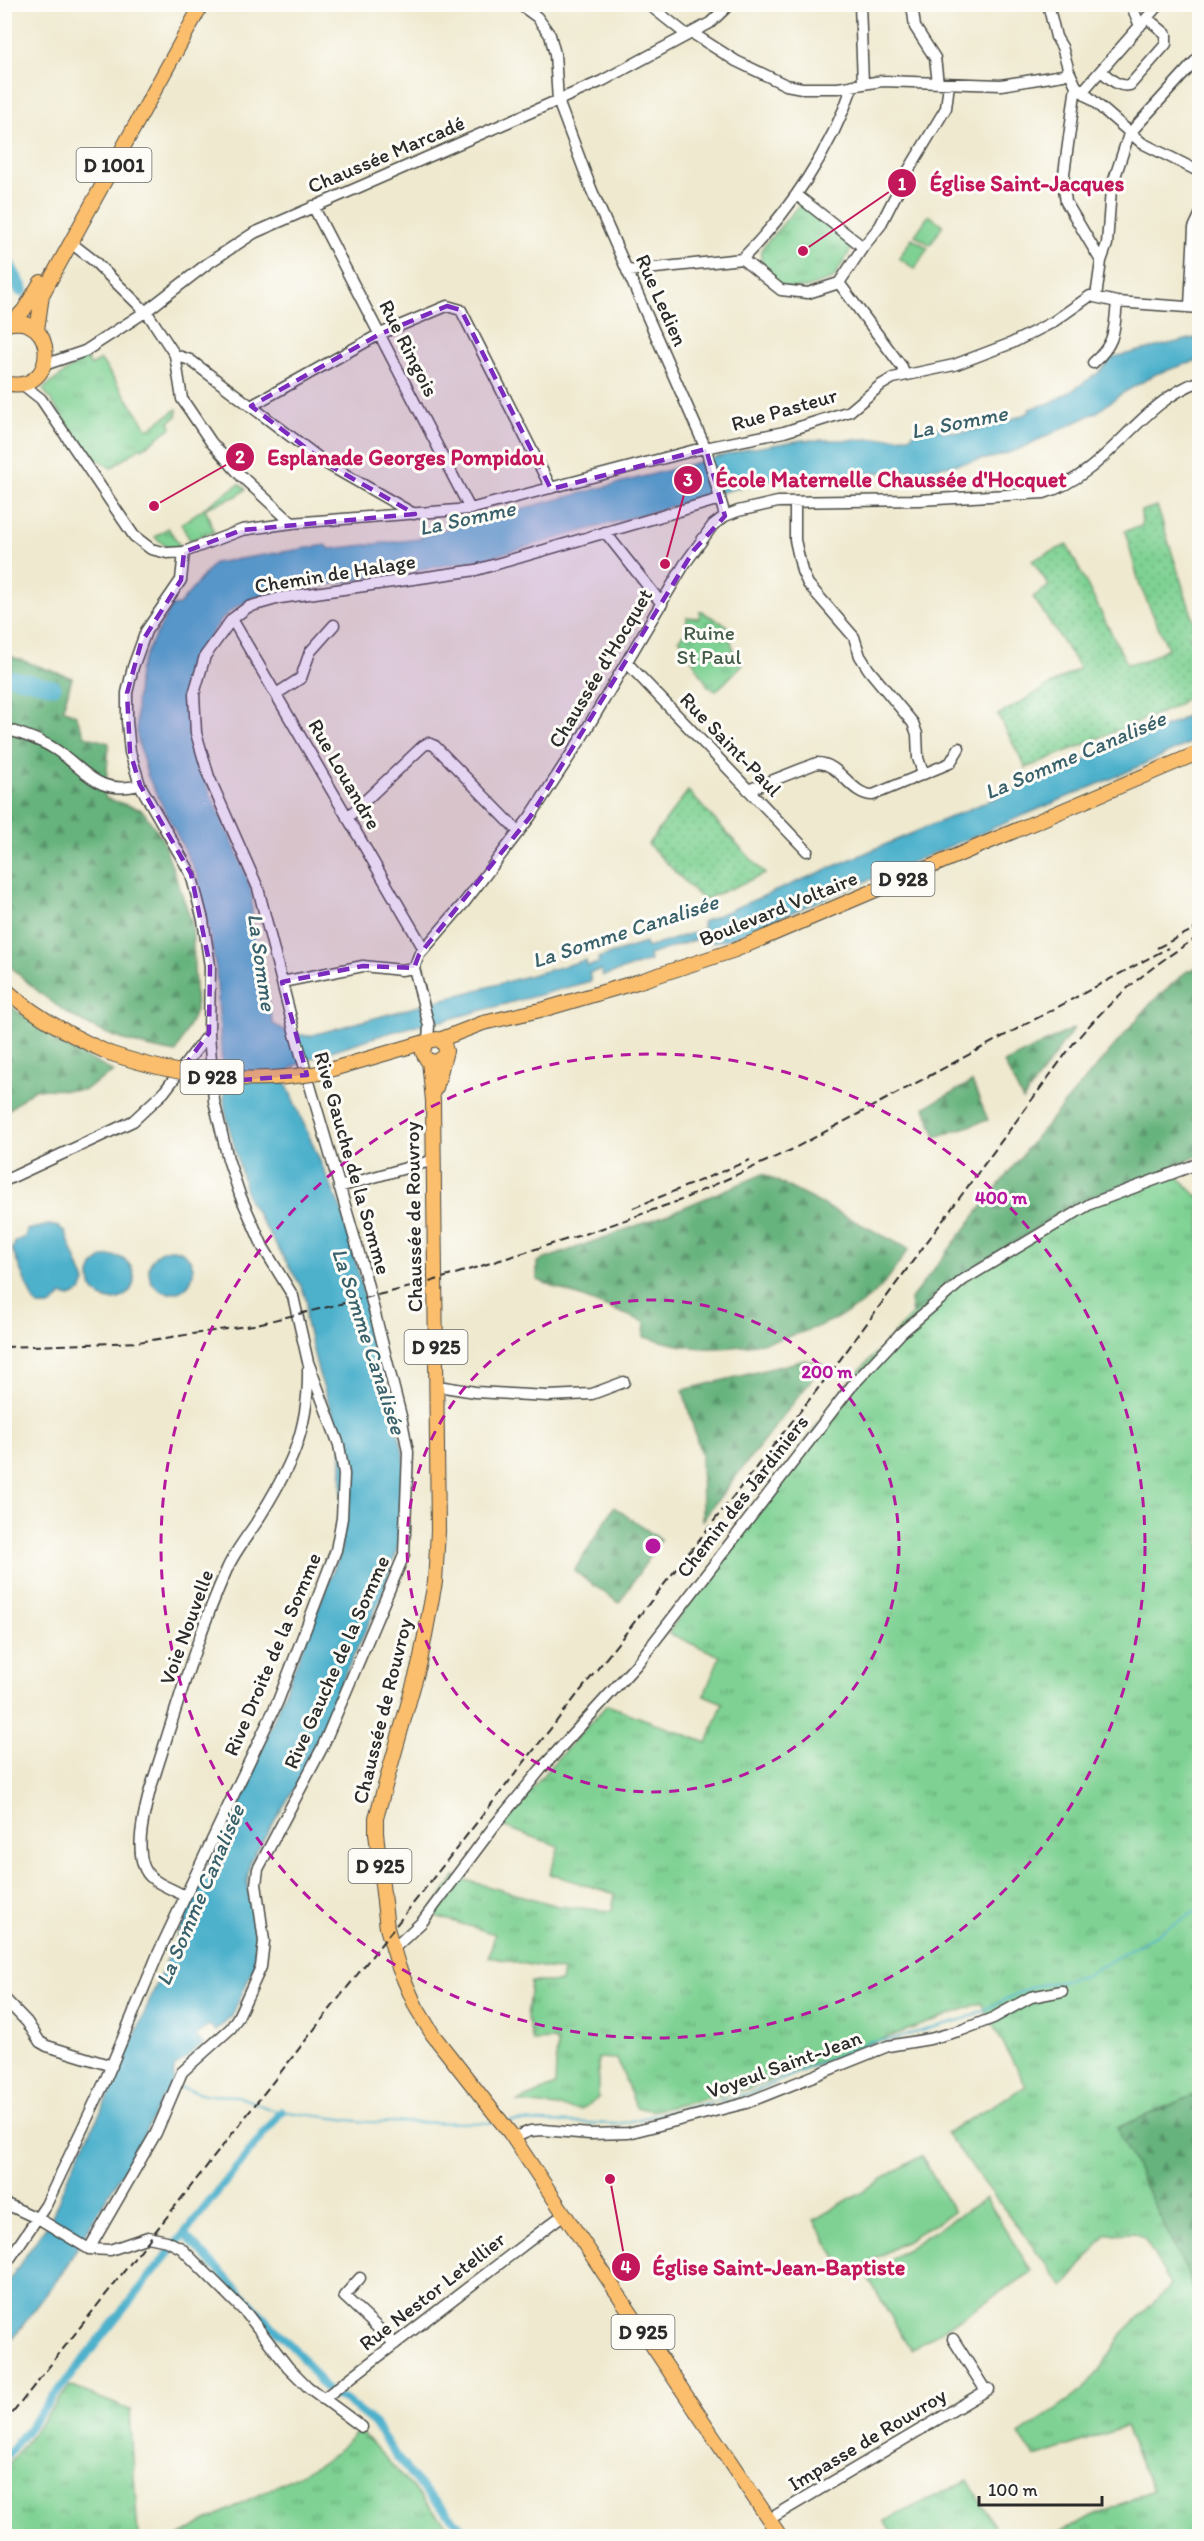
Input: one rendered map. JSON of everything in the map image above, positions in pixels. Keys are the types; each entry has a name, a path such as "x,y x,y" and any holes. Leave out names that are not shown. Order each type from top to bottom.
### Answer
{"main road":[{"name":"D 1001","path":"9,323 24,310 42,281 194,4"},
{"name":"D 1001","path":"36,330 42,295 202,4"},
{"path":"9,323 22,323 36,330 46,347 41,370 11,386"},
{"name":"Boulevard Voltaire","path":"4,988 53,1023 108,1053 167,1070 213,1077 267,1079 366,1069 470,1034 539,1016 591,998 601,992 735,950 1200,752"},
{"name":"Chaussée de Rouvroy","path":"433,1046 438,1513 435,1582 420,1662 376,1823 383,1902 392,1950 410,1995 433,2035 510,2133 780,2536"}],"street":[{"name":"Rue Ledien","path":"519,4 537,17 550,35 555,54 558,101 592,191 707,454 725,516"},
{"path":"648,4 689,34 736,61 786,85 809,89 838,88 858,84 1001,85 1064,75 1069,71"},
{"name":"Chaussée Marcadé","path":"41,370 85,351 145,312 207,264 254,233 602,81 710,22 730,4"},
{"path":"627,271 742,259 763,239 798,196 858,84 860,4"},
{"path":"742,259 781,290 808,293 839,283 880,226 908,171 946,108 943,84 934,58 915,27 912,4"},
{"path":"1048,4 1056,37 1062,47 1069,71 1079,89 1142,143 1200,172"},
{"path":"1101,70 1118,85 1123,87 1130,85 1166,44 1166,34 1143,22 1131,4"},
{"path":"1101,261 1066,202 1063,181 1079,89 1101,70 1159,4"},
{"path":"1200,56 1129,134 1111,189 1107,244 1101,261 1096,297 1117,302 1195,307 1194,228 1200,215"},
{"path":"798,196 863,247"},
{"name":"Rue Ringois","path":"313,206 470,509"},
{"path":"71,243 93,260 145,312 175,355 182,399 211,442 241,476 292,523"},
{"path":"839,283 902,367 904,374"},
{"name":"Rue Pasteur","path":"184,552 242,530 292,523 470,509 551,488 707,454 839,416 850,411 881,385 904,374 973,360 1033,333 1083,300 1096,297"},
{"path":"1093,363 1113,339 1117,302"},
{"path":"251,406 380,334 447,306 461,310 551,488"},
{"path":"46,347 69,357"},
{"path":"175,355 190,360 327,464 415,514"},
{"path":"41,370 41,399"},
{"name":"Chaussée d'Hocquet","path":"414,968 424,949 445,927 519,832 579,742 694,550 713,525 725,516 760,505 795,502 908,501 1044,493 1062,486 1090,468 1168,398 1200,381"},
{"path":"11,386 41,399 134,536 152,549 167,554 184,552"},
{"name":"Chemin de Halage","path":"291,1018 258,888 209,777 196,733 194,694 205,656 232,619 248,607 280,598 476,570 719,496"},
{"path":"795,502 795,540 802,571 808,584 854,637 860,656 869,670 913,723 917,734 918,758 922,773"},
{"path":"605,532 662,604"},
{"name":"Rive Droite de la Somme","path":"4,2267 39,2219 112,2066 158,1954 278,1701 336,1550 342,1518 344,1474 339,1445 308,1362 293,1296 263,1248 228,1159 214,1101 209,1033 210,966 203,920 191,874 140,785 130,752 127,693 133,667 146,631 181,580 184,552"},
{"name":"Rue Louandre","path":"232,619 424,949"},
{"path":"276,694 301,678 310,652 334,625"},
{"name":"Rue Saint-Paul","path":"627,663 807,852"},
{"path":"4,728 53,747 87,777 102,785 114,788 140,785"},
{"path":"348,818 428,743 435,746 519,832"},
{"path":"748,790 817,763 831,765 867,795 873,795 950,763 959,748"},
{"path":"282,982 370,965 401,970 414,968 433,1046"},
{"name":"Rive Gauche de la Somme","path":"87,2248 156,2133 182,2072 231,2028 261,1967 264,1941 256,1884 258,1869 322,1748 404,1555 408,1452 401,1416 363,1267 291,1018"},
{"path":"4,1181 133,1121 164,1092 209,1033"},
{"path":"339,1187 434,1160"},
{"name":"Chemin des Jardiniers","path":"392,1950 422,1922 495,1825 541,1769 637,1664 851,1387 901,1333 963,1280 1090,1204 1200,1163"},
{"name":"Voie Nouvelle","path":"185,1897 150,1877 144,1866 141,1850 144,1813 228,1567 274,1494 295,1455 301,1437 309,1394 308,1362"},
{"path":"437,1388 548,1396 592,1394 624,1382"},
{"name":"Voyeul Saint-Jean","path":"510,2133 543,2130 590,2134 628,2133 746,2103 888,2046 930,2039 962,2030 993,2018 1030,1997 1062,1991"},
{"path":"4,1998 27,2022 40,2042 112,2066"},
{"path":"4,2203 39,2219 87,2248 110,2250 148,2237 171,2242 181,2248 247,2314 288,2367 323,2399 362,2427"},
{"name":"Rue Nestor Letellier","path":"323,2399 564,2214"},
{"path":"360,2278 344,2296 395,2344"},
{"name":"Impasse de Rouvroy","path":"768,2520 988,2390 953,2339"}],"highlighted area":[{"path":"447,306 461,310 551,489 706,449 725,516 694,550 530,817 419,955 414,968 363,966 282,982 307,1075 242,1080 179,1073 209,1033 210,966 191,874 140,785 130,752 127,693 141,643 181,580 184,552 242,530 415,514 327,464 251,406 380,334"}],"green space":[{"path":"800,204 844,238 852,248 833,279 806,288 784,288 763,266 762,248"},
{"path":"929,215 943,225 930,245 915,235"},
{"path":"912,238 928,248 915,269 899,258"},
{"path":"86,357 91,366 101,360 148,429 177,409 177,416 169,422 172,427 111,468 87,452 43,389"},
{"path":"239,484 246,489 237,496 205,508 214,532 190,540 181,524"},
{"path":"1157,506 1197,631 1189,636 1199,654 1199,690 1172,708 1026,768 998,715 1080,668 1033,597 1049,586 1032,560 1067,545 1127,664 1145,661 1168,648 1140,586 1125,531 1142,526 1141,511"},
{"path":"168,528 181,547 169,549 155,537"},
{"name":"Ruine St Paul","path":"700,611 726,625 736,658 743,664 716,691 708,686 689,654 688,648 679,639 686,631 687,617 699,618"},
{"path":"4,654 72,678 63,709 76,715 85,736 109,743 105,798 142,810 162,838 192,923 196,1010 176,1053 126,1041 83,1022 44,996 5,961"},
{"path":"688,791 765,874 703,900 648,844"},
{"path":"1199,966 1199,1155 1179,1165 1076,1201 948,1284 912,1315 910,1300 1036,1137 1152,1002 1186,972"},
{"path":"5,1002 65,1046 114,1072 84,1090 34,1089 5,1113"},
{"path":"1074,1028 1023,1100 1004,1063"},
{"path":"972,1082 988,1120 936,1137 925,1107"},
{"path":"1179,1165 1180,1179 1200,1199 1199,2093 1117,2128 1199,2297 1199,2536 1051,2536 1152,2490 1125,2427 1035,2457 1019,2435 1083,2390 1105,2362 1122,2334 1171,2285 1144,2238 1135,2233 1106,2234 1064,2287 946,2133 1026,2086 981,2003 750,2088 653,2111 636,2107 617,2059 598,2058 598,2098 581,2110 518,2102 555,2085 557,2044 554,2040 533,2041 527,2018 531,1982 561,1982 563,1971 489,1957 495,1934 429,1914 455,1877 558,1906 612,1911 615,1894 550,1874 559,1846 501,1826 548,1769 607,1705 707,1743 723,1703 704,1695 720,1656 668,1633 846,1385 912,1315 948,1284 1076,1201"},
{"path":"763,1174 909,1249 880,1289 839,1317 794,1335 724,1348 688,1347 644,1337 645,1322 537,1280 537,1262 663,1216"},
{"path":"805,1360 823,1365 702,1520 701,1455 683,1390"},
{"path":"614,1507 661,1540 619,1603 574,1571"},
{"path":"1199,2093 1199,2297 1117,2128"},
{"path":"921,2156 954,2212 847,2276 814,2220"},
{"path":"986,2198 1032,2272 911,2350 866,2275"},
{"path":"70,2386 130,2410 138,2536 5,2536 5,2469"},
{"path":"360,2430 452,2531 446,2536 179,2536 326,2461"},
{"path":"968,2480 1000,2536 894,2536 884,2521"}],"water":[{"name":"La Somme Canalisée","path":"1199,337 1199,360 1156,374 1121,394 1097,412 1017,450 996,457 929,469 762,481 483,559 264,595 236,607 218,624 206,642 192,673 188,704 191,736 200,768 241,861 251,890 254,935 273,1024 292,1034 309,1036 586,960 587,966 599,963 598,958 645,943 647,948 704,929 702,922 1178,721 1199,708 1199,739 1122,774 729,939 709,943 706,936 649,955 650,961 603,976 601,970 589,973 591,981 389,1033 317,1056 290,1070 285,1081 345,1218 405,1459 399,1543 382,1596 345,1674 307,1767 250,1862 247,1883 255,1924 255,1964 232,2016 216,2031 209,2025 196,2036 203,2044 174,2068 174,2079 167,2096 163,2096 139,2144 62,2273 5,2349 5,2286 51,2219 68,2176 113,2087 203,1875 250,1778 341,1551 342,1442 319,1374 305,1319 307,1302 301,1286 248,1199 225,1111 216,969 198,877 148,777 137,738 136,704 139,670 172,606 179,605 214,563 326,545 330,549 420,539 422,536 449,528 748,449 802,440 909,437 915,432 940,427 941,431 965,432 1003,423 1070,392 1098,373 1114,357"},
{"path":"49,1225 59,1227 65,1232 85,1282 81,1292 70,1297 62,1295 49,1306 38,1306 32,1298 12,1249 16,1241 25,1237 27,1230"},
{"path":"171,1249 187,1255 193,1271 187,1287 171,1293 155,1287 149,1271 155,1255"},
{"path":"112,1256 128,1262 134,1278 128,1294 112,1300 96,1294 90,1278 96,1262"}],"waterway":[{"path":"4,13 7,4"},
{"path":"4,259 21,289"},
{"path":"4,676 54,687"},
{"path":"508,2121 618,2124 751,2093 871,2041 889,2040 967,2018 1031,1987 1085,1976 1200,1909"},
{"path":"180,2088 209,2095 238,2096 272,2110 365,2122 497,2123"},
{"path":"4,2459 282,2111"},
{"path":"185,2235 300,2355 326,2389"},
{"path":"335,2397 345,2400 374,2423 420,2486 470,2536"}],"railway":[{"path":"1157,948 1200,926"},
{"path":"4,2424 831,1372 1073,1044 1101,1013 1132,985 1165,959 1200,936"},
{"path":"4,1347 138,1342 253,1325 423,1284 597,1230 681,1200 791,1150 1168,948"},
{"path":"633,1208 750,1160"}],"place":[{"name":"Église Saint-Jacques","path":"803,251"},
{"name":"Esplanade Georges Pompidou","path":"154,506"},
{"name":"École Maternelle Chaussée d'Hocquet","path":"665,564"},
{"name":"Église Saint-Jean-Baptiste","path":"610,2179"}],"water label":[{"name":"La Somme","path":"959,422"},
{"name":"La Somme","path":"467,518"},
{"name":"La Somme","path":"262,962"}]}
